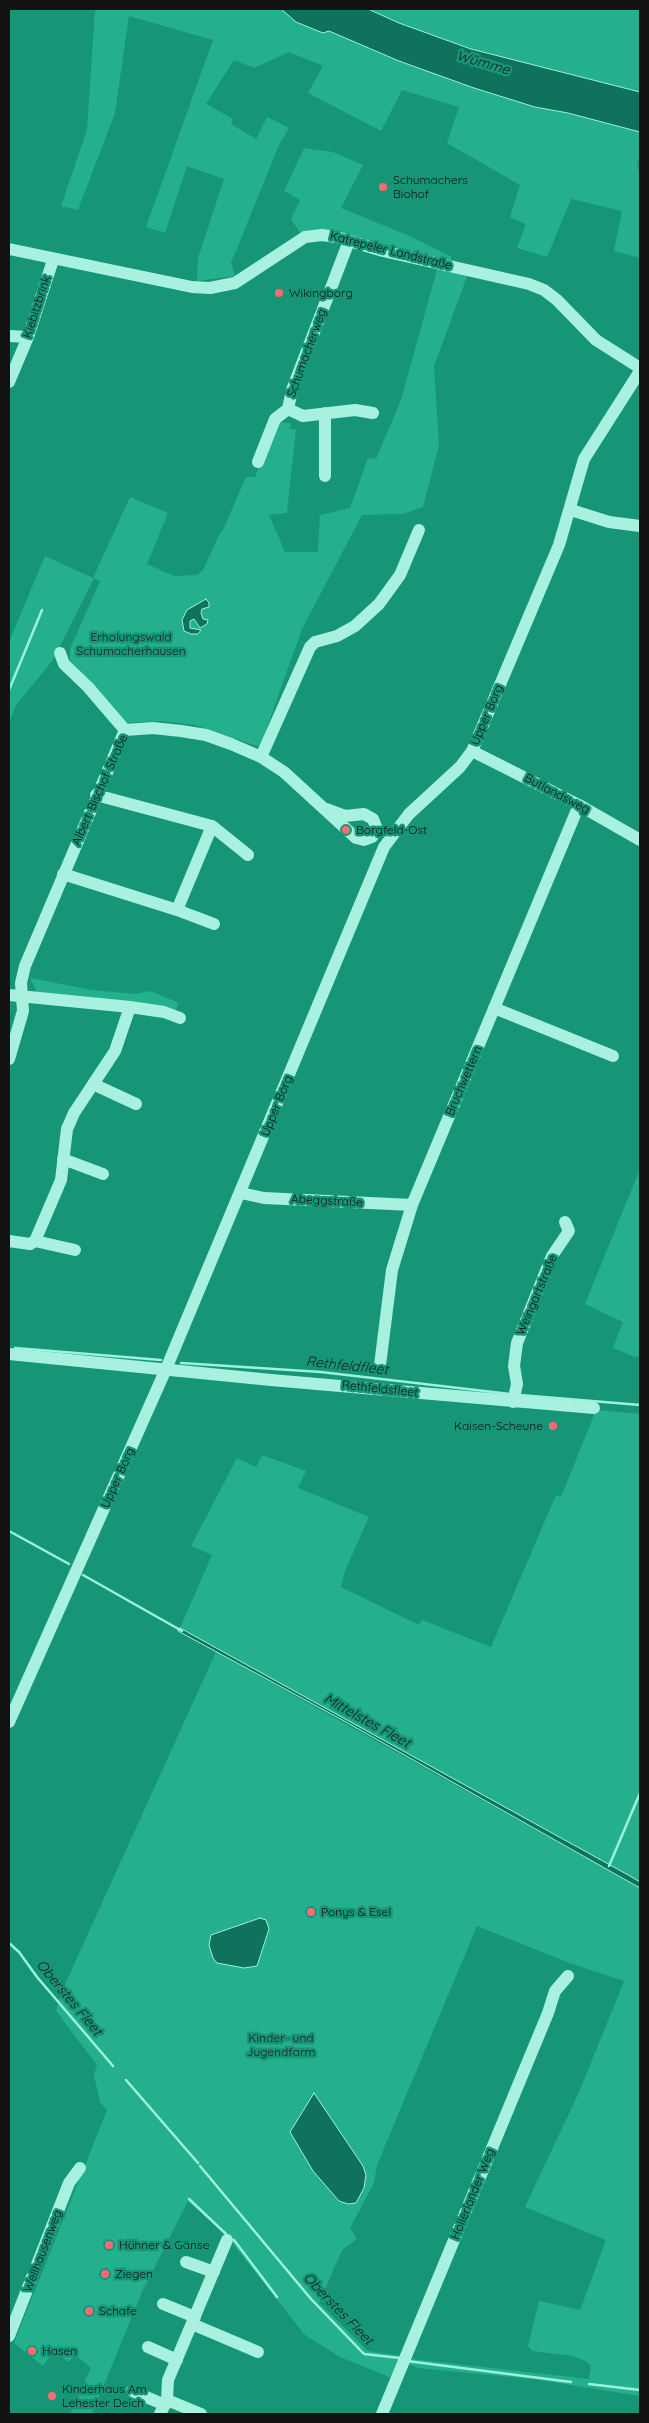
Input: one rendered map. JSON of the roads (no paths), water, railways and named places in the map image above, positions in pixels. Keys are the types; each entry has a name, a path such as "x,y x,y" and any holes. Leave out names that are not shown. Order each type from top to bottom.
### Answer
{"street":[{"name":"Katrepeler Landstraße","path":"9,249 53,260 192,287 210,288 235,283 305,237 322,235 382,251 529,284 544,290 557,300 596,340 640,370"},
{"name":"Schumacherweg","path":"258,462 275,419 288,408 292,390 349,241"},
{"name":"Kiebitzbrink","path":"9,382 28,336 53,260"},
{"path":"9,336 28,336"},
{"name":"Upper Borg","path":"9,1722 166,1369 384,847 409,814 460,767 472,750 559,545 571,510 584,459 640,370"},
{"name":"Schumacherweg","path":"288,408 303,416 355,410 373,413"},
{"path":"325,413 325,476"},
{"path":"571,510 609,522 640,526"},
{"path":"262,757 310,647 354,626 379,604 400,575 420,530"},
{"path":"60,653 64,664 88,687 125,730"},
{"name":"Albert-Bischof-Straße","path":"9,1059 20,1024 22,983 25,966 125,730 152,728 206,735 262,757 284,772 356,838 364,840 372,837 376,828 369,816 364,814 345,816 326,809"},
{"name":"Butlandsweg","path":"472,750 579,805 640,840"},
{"path":"96,795 212,826 248,855"},
{"name":"Bruchwettern","path":"380,1365 392,1270 412,1204 579,805"},
{"path":"177,910 212,826"},
{"name":"Albert-Bischof-Straße","path":"372,837 384,847"},
{"path":"63,874 177,910 214,924"},
{"path":"9,995 130,1007 164,1012 180,1018"},
{"path":"9,1241 30,1244 34,1241 61,1180 67,1129 74,1113 115,1052 130,1007"},
{"path":"494,1008 613,1056"},
{"path":"93,1084 136,1104"},
{"path":"63,1159 103,1174"},
{"name":"Abeggstraße","path":"241,1193 264,1198 412,1204"},
{"name":"Weingartstraße","path":"513,1402 517,1384 514,1366 517,1343 552,1256 569,1232 565,1222"},
{"path":"34,1241 75,1250"},
{"name":"Rethfeldsfleet","path":"9,1354 594,1408"},
{"name":"Hollerlander Weg","path":"382,2414 548,2013 555,1991 568,1976"},
{"name":"Wellhausenweg","path":"9,2336 70,2183 80,2168"},
{"path":"164,2406 168,2380 227,2240"},
{"path":"186,2262 214,2272"},
{"path":"163,2304 258,2352"},
{"path":"148,2347 177,2360"},
{"path":"132,2391 164,2406 201,2414"}],"water":[{"name":"Wümme","path":"281,9 368,9 399,23 471,49 640,92 640,132 568,113 535,107 474,88 399,61 329,31 323,33 296,22"},
{"path":"206,599 209,607 202,609 201,613 203,619 208,620 207,624 200,628 194,619 190,621 190,628 201,630 198,634 184,631 182,620 187,610"},
{"path":"180,1628 630,1876 640,1882 640,1888 346,1722 178,1631"},
{"path":"260,1918 266,1920 269,1929 257,1966 244,1968 217,1963 213,1958 209,1945 211,1935"},
{"path":"314,2093 363,2166 366,2175 364,2188 356,2203 348,2204 339,2201 313,2171 290,2132"}],"waterway":[{"path":"9,690 42,610"},
{"name":"Rethfeldfleet","path":"15,1348 161,1360"},
{"name":"Rethfeldfleet","path":"181,1363 321,1372 510,1394"},
{"name":"Rethfeldfleet","path":"520,1395 640,1405"},
{"name":"Mittelstes Fleet","path":"9,1531 69,1564"},
{"name":"Mittelstes Fleet","path":"83,1575 182,1631"},
{"path":"609,1866 640,1793"},
{"name":"Oberstes Fleet","path":"9,1943 19,1952 37,1977 113,2066"},
{"name":"Oberstes Fleet","path":"126,2080 198,2163"},
{"name":"Oberstes Fleet","path":"200,2166 311,2299 364,2354 400,2358"},
{"path":"189,2199 226,2234"},
{"path":"234,2240 277,2297"},
{"name":"Oberstes Fleet","path":"407,2361 571,2382"},
{"name":"Oberstes Fleet","path":"589,2384 640,2390"}],"place":[{"name":"Schumachers Biohof","path":"383,187"},
{"name":"Wikingborg","path":"279,293"},
{"name":"Borgfeld-Ost","path":"346,830"},
{"name":"Kaisen-Scheune","path":"553,1426"},
{"name":"Ponys & Esel","path":"311,1912"},
{"name":"Hühner & Gänse","path":"109,2245"},
{"name":"Ziegen","path":"105,2274"},
{"name":"Schafe","path":"89,2311"},
{"name":"Hasen","path":"32,2351"},
{"name":"Kinderhaus Am Lehester Deich","path":"52,2396"}],"park label":[{"name":"Erholungswald Schumacherhausen","path":"131,644"},
{"name":"Kinder- und Jugendfarm","path":"281,2045"}]}
